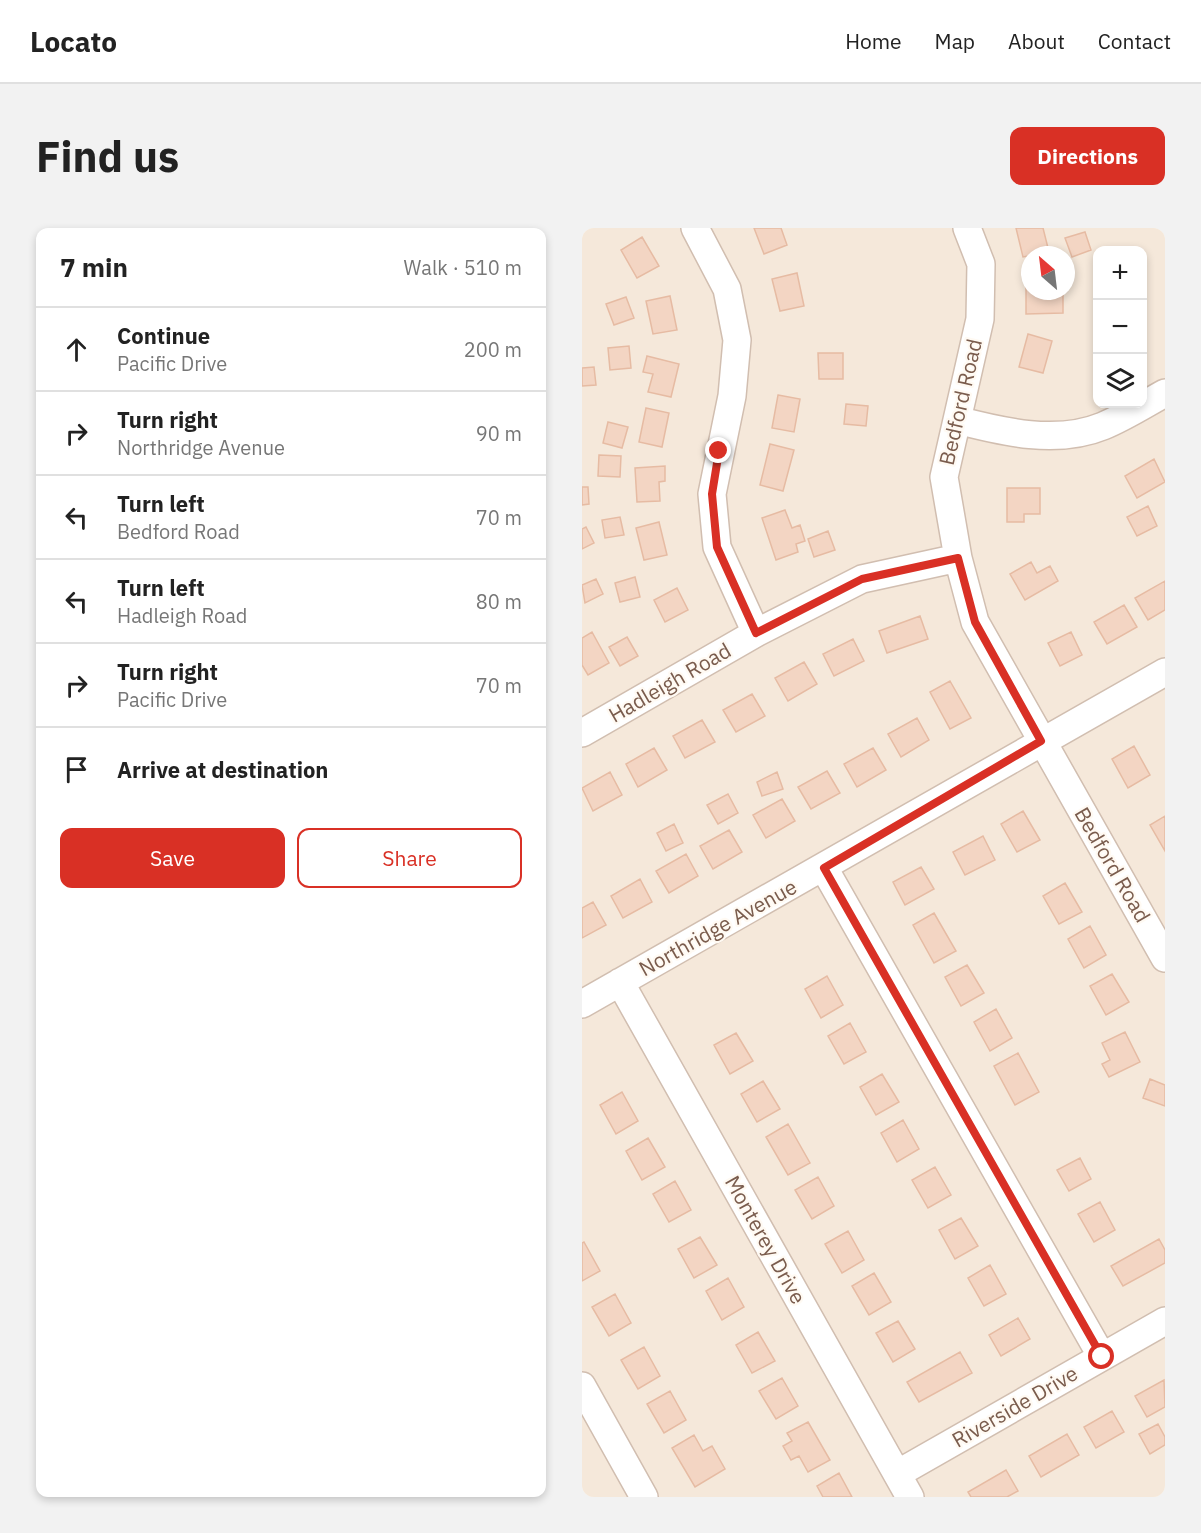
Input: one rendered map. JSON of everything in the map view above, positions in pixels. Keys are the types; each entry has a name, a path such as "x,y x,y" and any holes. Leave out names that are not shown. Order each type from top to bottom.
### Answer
{"street":[{"path":"695,228 727,290 737,340 732,396 712,494 717,547 756,633"},
{"name":"Bedford Road","path":"967,228 981,264 980,319 944,477 958,558 975,622 1165,958"},
{"path":"957,420 1018,435 1077,433 1102,427 1165,393"},
{"name":"Hadleigh Road","path":"582,733 756,633 862,579 958,558"},
{"name":"Northridge Avenue","path":"582,1004 1165,672"},
{"path":"824,868 1102,1357"},
{"name":"Monterey Drive","path":"620,982 903,1486"},
{"name":"Riverside Drive","path":"903,1486 1102,1357 1165,1322"},
{"path":"582,1386 644,1497"}],"shaded area":[{"path":"582,228 1165,228 1165,1497 582,1497"}],"building":[{"path":"754,228 781,228 787,245 764,254"},
{"path":"1016,228 1043,228 1048,246 1021,246 1021,249"},
{"path":"1085,232 1091,250 1075,256 1075,246 1068,246 1065,238"},
{"path":"642,237 659,266 637,278 621,250"},
{"path":"797,273 804,306 780,311 772,279"},
{"path":"670,296 677,330 653,334 646,301"},
{"path":"626,297 634,318 614,325 606,304"},
{"path":"1026,300 1063,300 1063,313 1026,314"},
{"path":"1028,334 1052,341 1043,373 1019,367"},
{"path":"629,346 631,368 610,370 608,348"},
{"path":"818,353 843,353 843,379 819,379"},
{"path":"647,356 679,364 671,397 648,392 653,374 643,372"},
{"path":"594,367 596,385 582,386 582,368"},
{"path":"778,395 800,399 794,432 772,428"},
{"path":"846,404 868,406 866,426 844,424"},
{"path":"646,408 669,413 662,447 639,442"},
{"path":"608,422 628,427 622,448 603,443"},
{"path":"770,444 794,450 783,491 760,485"},
{"path":"599,455 621,456 620,477 598,476"},
{"path":"1154,459 1165,482 1137,498 1125,476"},
{"path":"665,466 665,481 659,482 660,501 637,502 635,468"},
{"path":"582,487 588,487 589,504 582,505"},
{"path":"1007,488 1040,488 1040,514 1024,514 1024,522 1007,522"},
{"path":"1148,506 1157,526 1137,536 1127,517"},
{"path":"785,510 792,528 800,525 805,541 796,544 798,552 776,560 762,518"},
{"path":"620,517 624,535 605,538 602,520"},
{"path":"659,522 667,555 644,560 636,528"},
{"path":"586,527 594,543 582,549 582,529"},
{"path":"828,531 835,550 814,557 808,539"},
{"path":"1031,562 1037,573 1050,566 1058,581 1025,600 1010,574"},
{"path":"635,577 640,597 620,602 615,583"},
{"path":"596,579 603,594 585,603 582,585"},
{"path":"1165,581 1165,610 1148,620 1135,598"},
{"path":"677,588 688,610 665,622 654,600"},
{"path":"1124,605 1137,627 1107,644 1094,622"},
{"path":"920,616 928,639 887,653 879,631"},
{"path":"592,632 609,663 588,675 582,665 582,638"},
{"path":"1071,632 1082,655 1060,666 1048,643"},
{"path":"627,637 638,656 620,666 609,647"},
{"path":"853,639 864,661 834,676 823,654"},
{"path":"804,662 817,684 788,701 775,678"},
{"path":"950,681 971,718 950,729 930,692"},
{"path":"752,694 765,716 736,732 723,710"},
{"path":"917,718 929,740 901,757 888,734"},
{"path":"702,720 715,742 685,758 673,736"},
{"path":"1134,746 1150,775 1128,788 1112,759"},
{"path":"654,748 667,770 638,787 626,764"},
{"path":"873,748 886,770 857,787 844,764"},
{"path":"827,771 840,793 811,809 798,787"},
{"path":"610,772 622,795 593,811 582,788"},
{"path":"777,772 783,789 762,796 757,782"},
{"path":"728,794 738,813 718,824 707,805"},
{"path":"782,799 795,821 766,838 753,815"},
{"path":"1023,811 1040,840 1017,852 1001,824"},
{"path":"1165,816 1165,851 1150,825"},
{"path":"674,824 683,843 666,851 657,833"},
{"path":"729,830 742,852 713,869 700,846"},
{"path":"983,836 995,860 965,875 953,852"},
{"path":"686,854 698,876 669,893 656,871"},
{"path":"921,867 934,889 905,905 893,882"},
{"path":"640,879 652,902 623,918 611,896"},
{"path":"1065,883 1082,912 1059,924 1043,896"},
{"path":"593,902 606,925 582,938 582,908"},
{"path":"934,913 956,951 934,963 913,925"},
{"path":"1090,926 1106,955 1084,968 1068,939"},
{"path":"967,965 984,993 961,1006 945,977"},
{"path":"1112,974 1129,1002 1106,1015 1090,986"},
{"path":"827,976 843,1005 821,1018 805,989"},
{"path":"996,1009 1012,1038 990,1051 974,1022"},
{"path":"850,1023 866,1052 844,1064 828,1036"},
{"path":"1125,1032 1140,1062 1109,1077 1102,1064 1110,1060 1102,1043"},
{"path":"736,1033 753,1061 730,1074 714,1045"},
{"path":"1018,1053 1039,1092 1015,1105 994,1066"},
{"path":"882,1074 899,1102 876,1115 860,1087"},
{"path":"1150,1079 1165,1085 1165,1106 1143,1098"},
{"path":"763,1081 780,1109 757,1122 741,1094"},
{"path":"622,1092 638,1121 616,1134 600,1105"},
{"path":"903,1120 919,1149 897,1162 881,1133"},
{"path":"788,1124 810,1163 788,1175 766,1137"},
{"path":"648,1138 665,1167 642,1180 626,1151"},
{"path":"1080,1158 1091,1179 1069,1191 1057,1170"},
{"path":"935,1167 951,1195 928,1208 912,1180"},
{"path":"818,1177 834,1206 812,1219 795,1190"},
{"path":"675,1181 691,1210 669,1222 653,1194"},
{"path":"1100,1202 1115,1230 1094,1242 1078,1214"},
{"path":"961,1218 978,1246 955,1259 939,1230"},
{"path":"848,1231 864,1260 842,1273 825,1244"},
{"path":"700,1237 717,1265 694,1278 678,1249"},
{"path":"1159,1239 1165,1250 1165,1263 1123,1286 1111,1266"},
{"path":"584,1242 600,1271 582,1281 582,1243"},
{"path":"990,1265 1006,1294 984,1306 968,1278"},
{"path":"874,1273 891,1302 869,1315 852,1286"},
{"path":"728,1278 744,1307 722,1320 706,1291"},
{"path":"615,1294 631,1323 609,1336 592,1307"},
{"path":"1018,1318 1030,1339 1001,1356 989,1335"},
{"path":"898,1321 915,1349 893,1362 876,1333"},
{"path":"758,1332 775,1361 752,1373 736,1345"},
{"path":"644,1347 660,1376 638,1389 621,1360"},
{"path":"960,1352 972,1373 919,1402 907,1382"},
{"path":"782,1378 798,1406 776,1419 759,1391"},
{"path":"1164,1380 1165,1407 1147,1417 1135,1396"},
{"path":"670,1391 686,1420 664,1433 647,1404"},
{"path":"1112,1411 1124,1432 1096,1448 1084,1427"},
{"path":"808,1422 830,1460 808,1472 799,1456 791,1460 783,1446 792,1441 787,1433"},
{"path":"1158,1424 1165,1437 1165,1445 1150,1454 1139,1434"},
{"path":"1067,1434 1079,1455 1041,1477 1029,1456"},
{"path":"694,1435 703,1451 712,1446 725,1469 695,1487 672,1448"},
{"path":"1006,1470 1018,1491 1007,1497 971,1497 968,1492"},
{"path":"839,1473 852,1497 823,1497 817,1486"}],"route":[{"path":"719,451 712,494 717,547 756,633 862,579 958,558 975,622 1041,741 824,868 1102,1357"}]}
